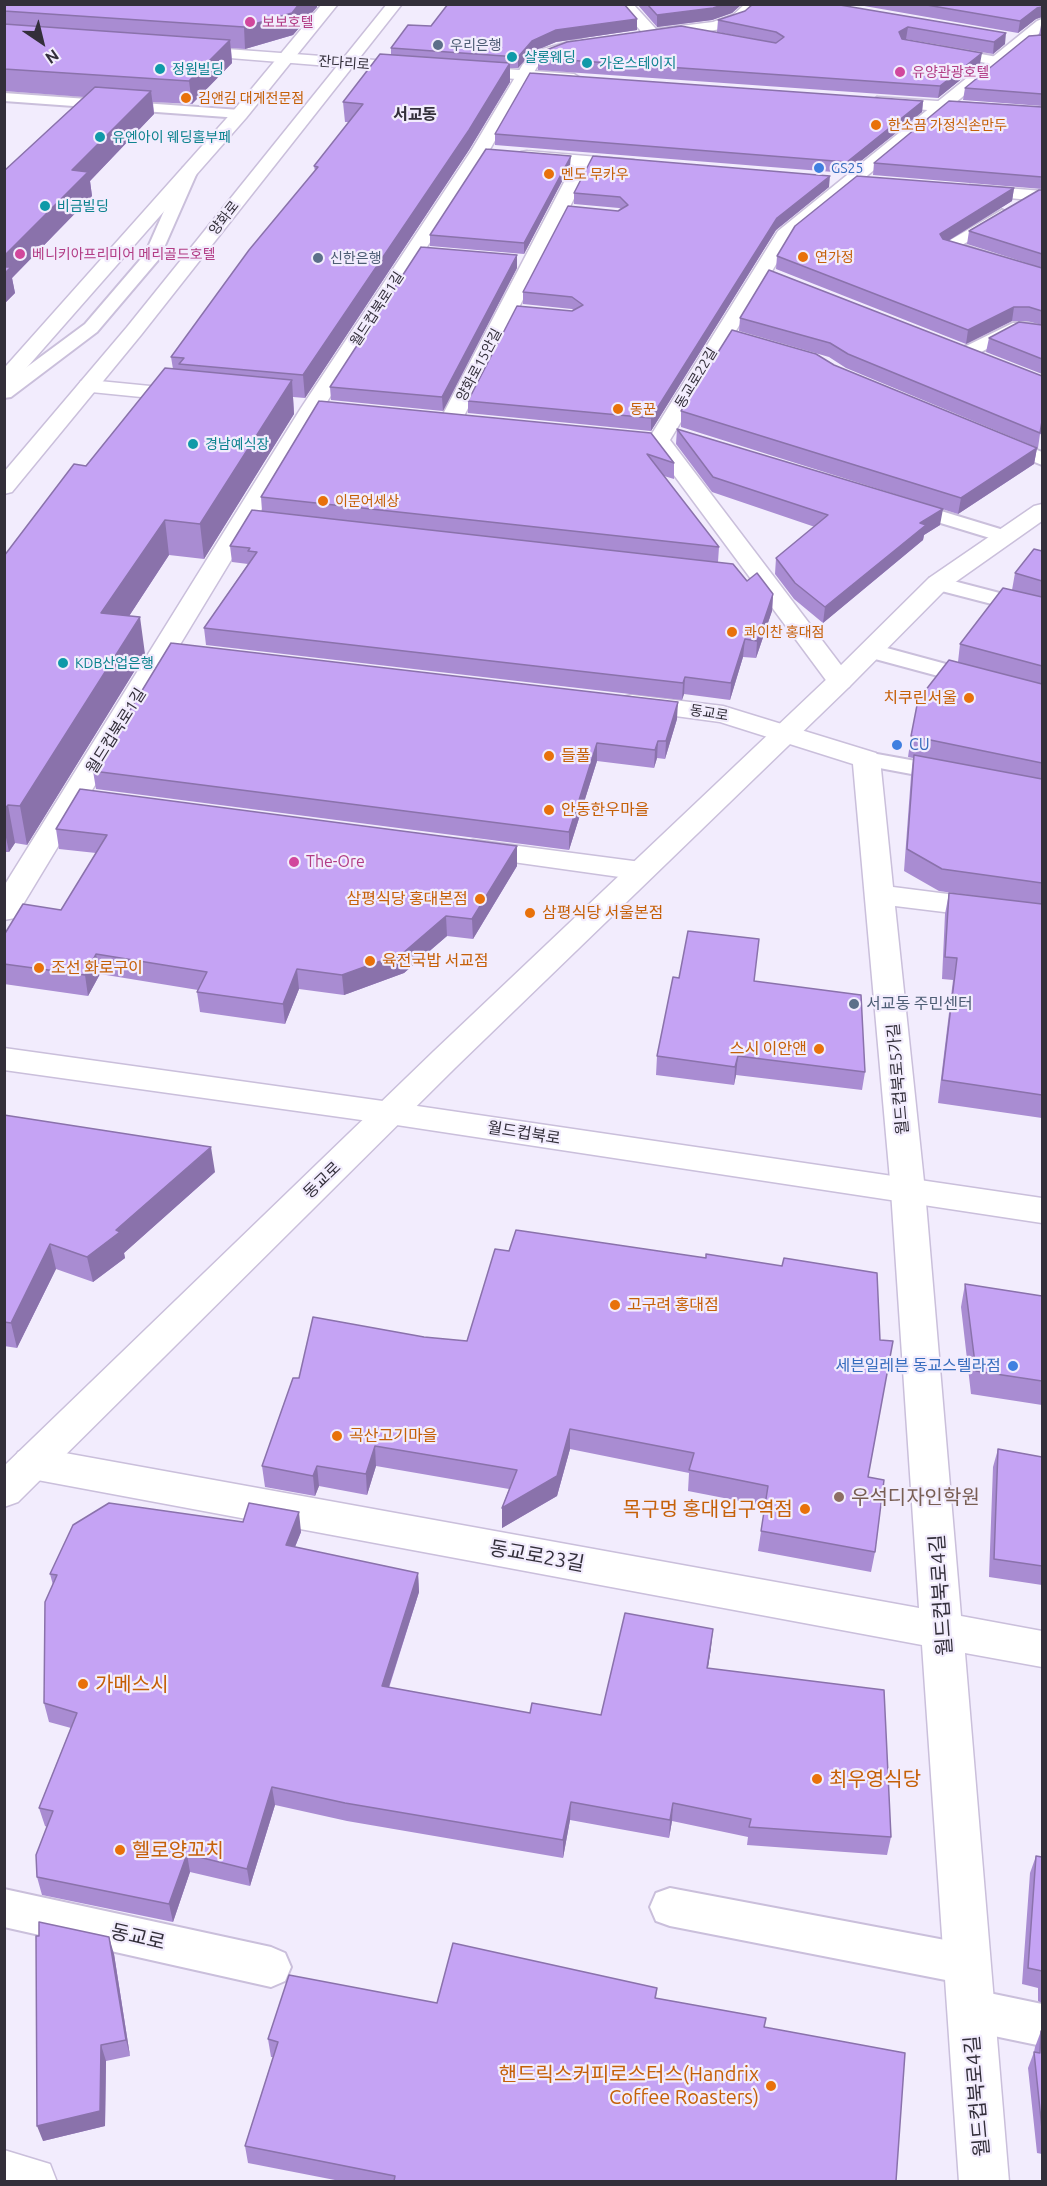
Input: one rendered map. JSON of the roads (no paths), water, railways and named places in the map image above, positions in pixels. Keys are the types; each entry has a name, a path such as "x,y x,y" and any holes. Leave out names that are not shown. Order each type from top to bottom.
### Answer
{"street":[{"path":"7,375 240,114 331,4"},
{"name":"양화로","path":"4,487 89,386 395,4"},
{"path":"624,4 653,34"},
{"path":"633,37 727,22 755,4"},
{"name":"동교로22길","path":"840,681 658,438 785,235 1042,24"},
{"path":"999,37 1042,42"},
{"name":"월드컵북로1길","path":"4,911 87,798 257,521 312,408 480,152 531,64 549,52 591,42"},
{"name":"잔다리로","path":"175,51 585,80"},
{"path":"860,100 1042,113"},
{"path":"480,152 650,166"},
{"name":"양화로15안길","path":"451,420 532,262 565,211 584,161"},
{"path":"825,179 872,183"},
{"path":"953,189 1039,196"},
{"path":"762,272 783,281"},
{"path":"945,345 995,364"},
{"path":"89,386 210,398"},
{"path":"428,418 474,422"},
{"name":"동교로","path":"4,1491 640,871 872,651 938,583 1042,511"},
{"name":"동교로","path":"604,700 723,714 785,734"},
{"path":"785,734 866,759"},
{"name":"월드컵북로5가길","path":"866,759 908,1191"},
{"path":"452,846 640,871"},
{"path":"880,895 1042,915"},
{"name":"월드컵북로","path":"4,1059 390,1113 1042,1211"},
{"name":"월드컵북로4길","path":"908,1191 944,1631 966,1964 984,2181"},
{"name":"동교로23길","path":"32,1463 1042,1649"},
{"path":"4,2175 32,2181"}],"lane":[{"path":"681,31 727,40"},
{"path":"928,49 997,61"},
{"path":"5,97 240,114"},
{"path":"4,393 92,328 153,255 192,168"},
{"path":"1039,196 948,246 1042,275"},
{"path":"415,252 438,254"},
{"path":"508,260 532,262"},
{"name":"양화로15안길","path":"508,310 530,312"},
{"path":"966,353 1013,328 1027,328 1042,333"},
{"path":"722,334 745,340"},
{"path":"978,432 1042,459"},
{"path":"891,501 1003,536"},
{"path":"728,572 763,576"},
{"path":"938,583 1042,611"},
{"path":"872,651 1042,697"},
{"path":"866,759 972,778"},
{"path":"670,1907 966,1964"},
{"name":"동교로","path":"4,1908 271,1967"},
{"name":"월드컵북로4길","path":"970,2010 1042,2025"}],"place":[{"name":"보보호텔","path":"250,22"},
{"name":"우리은행","path":"438,45"},
{"name":"샬롱웨딩","path":"512,57"},
{"name":"가온스테이지","path":"587,63"},
{"name":"정원빌딩","path":"160,69"},
{"name":"유양관광호텔","path":"900,72"},
{"name":"김앤김 대게전문점","path":"186,98"},
{"name":"한소끔 가정식손만두","path":"876,125"},
{"name":"유엔아이 웨딩홀부페","path":"100,137"},
{"name":"GS25","path":"819,168"},
{"name":"멘도 무카우","path":"549,174"},
{"name":"비금빌딩","path":"45,206"},
{"name":"베니키아프리미어 메리골드호텔","path":"20,254"},
{"name":"연가정","path":"803,257"},
{"name":"신한은행","path":"318,258"},
{"name":"동꾼","path":"618,409"},
{"name":"경남예식장","path":"193,444"},
{"name":"이문어세상","path":"323,501"},
{"name":"콰이찬 홍대점","path":"732,632"},
{"name":"KDB산업은행","path":"63,663"},
{"name":"치쿠린서울","path":"969,698"},
{"name":"CU","path":"897,745"},
{"name":"들풀","path":"549,756"},
{"name":"안동한우마을","path":"549,810"},
{"name":"The-Ore","path":"294,862"},
{"name":"삼평식당 홍대본점","path":"480,899"},
{"name":"삼평식당 서울본점","path":"530,913"},
{"name":"육전국밥 서교점","path":"370,961"},
{"name":"조선 화로구이","path":"39,968"},
{"name":"서교동 주민센터","path":"854,1004"},
{"name":"스시 이안앤","path":"819,1049"},
{"name":"고구려 홍대점","path":"615,1305"},
{"name":"세븐일레븐 동교스텔라점","path":"1013,1366"},
{"name":"곡산고기마을","path":"337,1436"},
{"name":"우석디자인학원","path":"839,1497"},
{"name":"목구멍 홍대입구역점","path":"805,1509"},
{"name":"가메스시","path":"83,1684"},
{"name":"최우영식당","path":"817,1779"},
{"name":"헬로양꼬치","path":"120,1850"},
{"name":"핸드릭스커피로스터스(Handrix Coffee Roasters)","path":"771,2086"}],"district":[{"name":"서교동","path":"415,115"}]}
